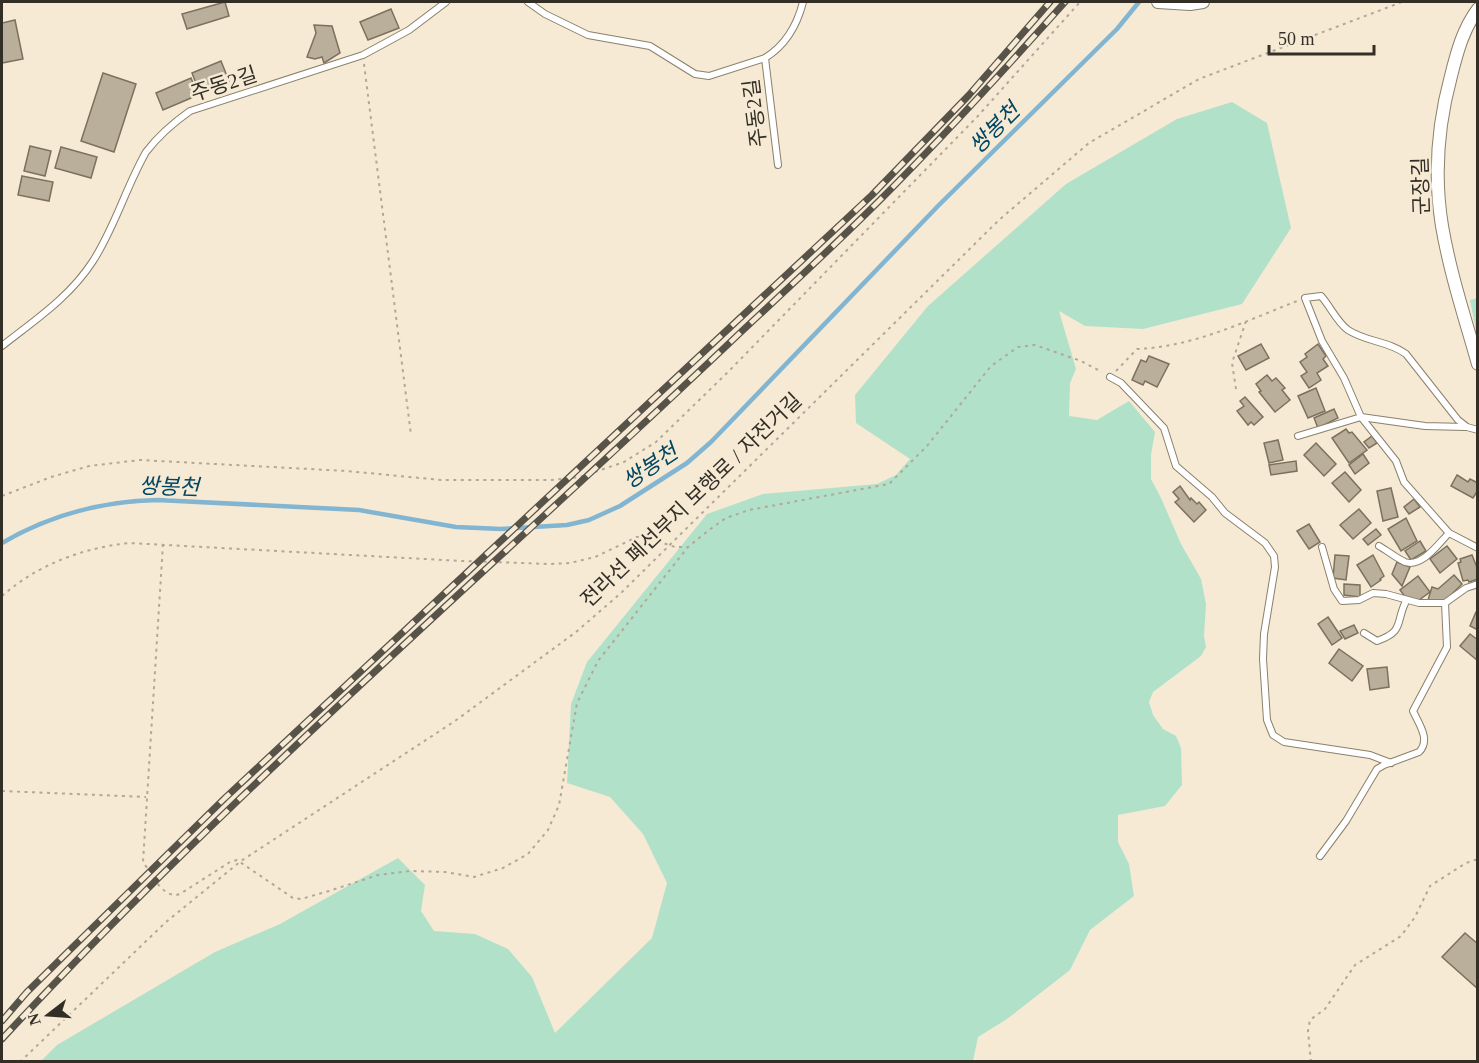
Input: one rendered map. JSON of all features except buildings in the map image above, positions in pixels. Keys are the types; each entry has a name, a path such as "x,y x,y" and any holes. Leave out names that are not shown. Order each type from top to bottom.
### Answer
{"street":[{"path":"1164,2 1190,4 1203,2"},
{"name":"군장길","path":"1478,9 1465,29 1447,91 1439,146 1438,182 1445,245 1478,364"}],"lane":[{"name":"주동2길","path":"2,346 54,305 81,278 98,252 146,152 156,139 190,111 363,55 409,30 446,2"},
{"name":"주동2길","path":"528,2 545,14 588,35 650,46 702,76 709,76 765,58 784,44 803,2"},
{"name":"주동2길","path":"765,58 778,165"},
{"path":"1467,428 1458,420 1406,354 1399,349 1364,338 1348,330 1321,296 1305,298 1322,341 1344,378 1361,417 1396,461 1404,482 1449,533 1478,548"},
{"path":"1110,377 1121,383 1164,428 1176,466 1212,497 1226,513 1265,543 1274,556 1275,567 1264,634 1263,659 1267,720 1273,735 1284,742 1370,755 1391,762"},
{"path":"1298,436 1361,417 1425,426 1478,430"},
{"path":"1379,546 1406,563 1415,562 1432,551 1449,533"},
{"path":"1322,547 1334,589 1342,601 1359,600 1373,593 1386,594 1406,601 1445,603 1466,588 1478,584"},
{"path":"1364,633 1377,641 1393,634 1399,627 1401,611 1406,601"},
{"path":"1320,856 1346,820 1377,769 1419,752 1423,746 1424,736 1413,711 1447,647 1445,603"}],"path":[{"path":"2,496 51,477 89,466 140,460 463,480 552,480 580,477 624,462 656,442 728,372 977,117 1080,2"},
{"name":"전라선 폐선부지 보행로 / 자전거길","path":"20,1062 166,922 241,861 455,721 567,639 621,593 999,220 1089,143 1198,79 1402,2"},
{"path":"363,55 411,435"},
{"path":"163,544 143,862 168,894 180,894 230,861 241,861 292,898 301,898 378,875 410,871 445,872 474,878 503,868 528,854 548,830 559,805 577,704 597,661 688,548 726,519 748,510 889,484 927,446 991,366 1018,346 1035,345 1081,361 1110,377 1137,349 1184,343 1305,298"},
{"path":"1236,389 1232,363 1246,321"},
{"path":"2,596 36,571 73,555 115,544 163,544 550,564 570,563 595,557 638,537 688,548"},
{"path":"2,791 146,797"},
{"path":"1311,1062 1308,1031 1310,1020 1325,1009 1351,969 1361,960 1401,936 1430,886 1466,863 1478,860"}],"green space":[{"path":"1232,102 1267,123 1291,228 1242,304 1143,329 1085,326 1059,311 1076,369 1070,383 1069,416 1097,420 1129,401 1155,432 1151,455 1151,479 1181,544 1201,579 1206,604 1204,636 1206,647 1201,656 1153,692 1149,702 1153,715 1163,729 1176,736 1181,748 1182,785 1165,806 1118,815 1118,842 1129,864 1134,896 1090,930 1070,970 1007,1019 978,1037 973,1061 41,1061 57,1045 215,952 280,924 398,858 425,885 421,911 434,931 475,934 508,949 532,977 555,1033 652,938 667,883 643,834 610,797 567,783 571,704 587,662 707,514 763,494 877,484 896,475 910,459 856,423 855,395 928,306 1066,184 1177,119"},
{"path":"1478,298 1477,336 1470,300"}],"waterway":[{"name":"쌍봉천","path":"2,543 20,533 77,511 137,501 158,500 359,510 456,527 501,529 567,525 589,520 620,506 687,463 711,442 938,206 1117,29 1139,2"}],"railway":[{"path":"2,1021 27,992 225,798 872,195 969,95 1050,2"},
{"path":"2,1039 90,946 273,767 648,420 865,215 952,126 1065,2"}]}
